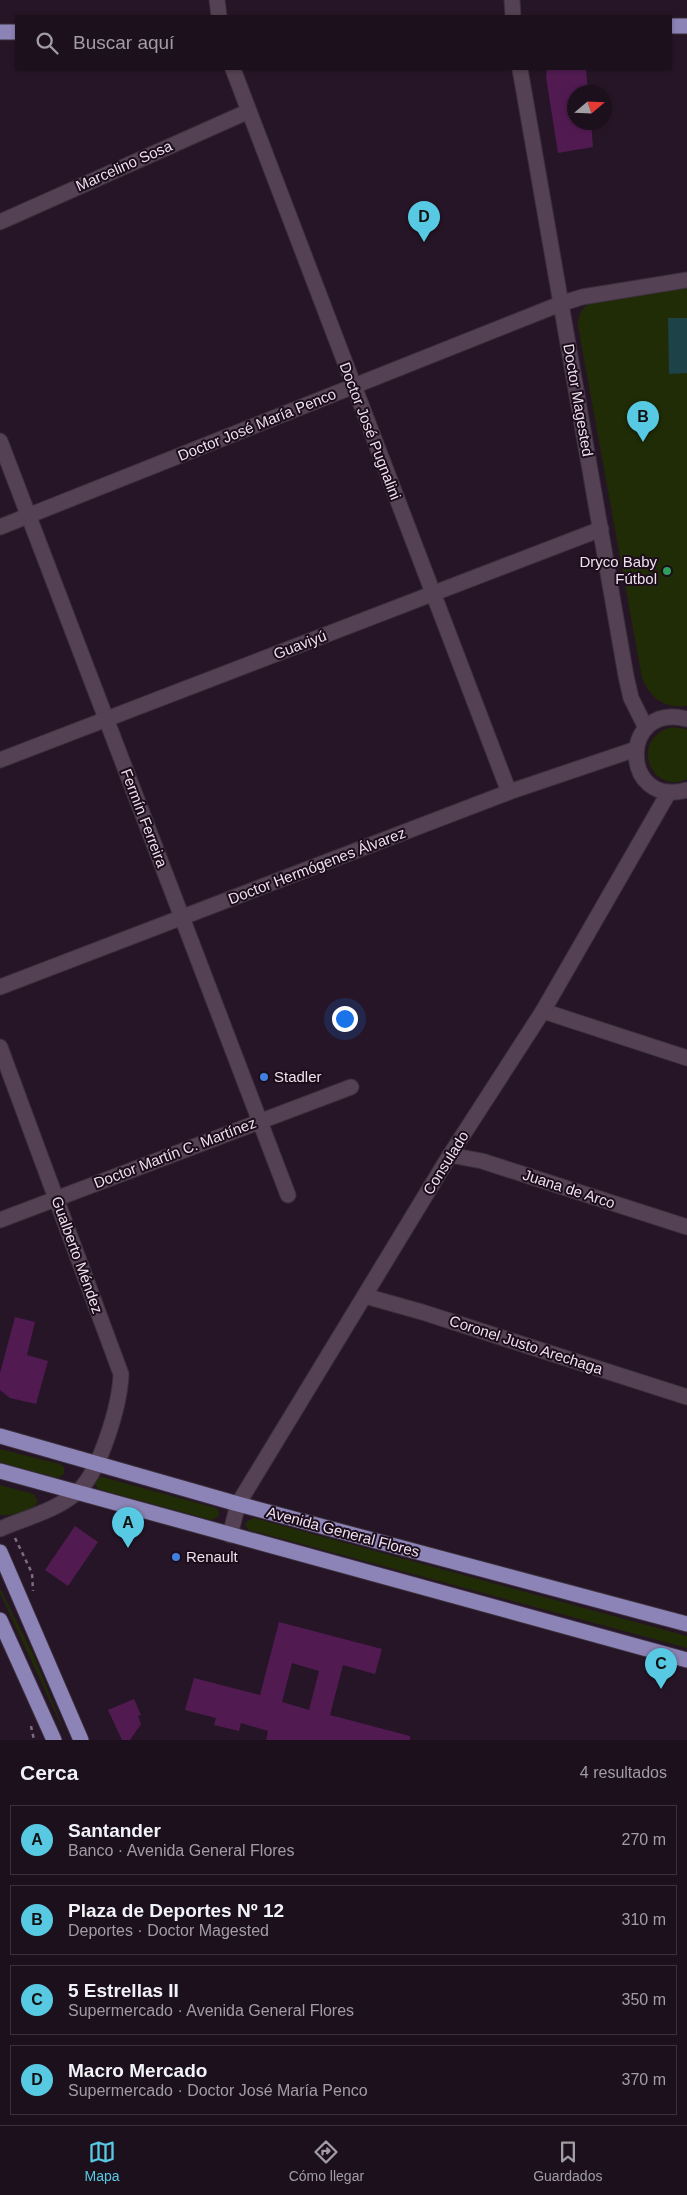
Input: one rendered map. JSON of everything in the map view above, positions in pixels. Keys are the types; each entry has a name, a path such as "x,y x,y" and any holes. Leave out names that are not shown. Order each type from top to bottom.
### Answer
{"main road":[{"path":"672,26 687,26"},
{"path":"0,32 15,32"},
{"name":"Avenida General Flores","path":"0,1436 238,1504 687,1624"},
{"path":"0,1471 687,1660"},
{"path":"1,1555 81,1740"},
{"path":"0,1620 54,1740"}],"street":[{"path":"217,0 219,15"},
{"path":"512,0 513,15"},
{"name":"Doctor José Pugnalini","path":"233,70 509,792"},
{"name":"Doctor Magested","path":"520,70 631,698 646,728"},
{"name":"Marcelino Sosa","path":"0,222 249,111"},
{"name":"Doctor José María Penco","path":"0,527 560,304 582,297 687,280"},
{"name":"Fermín Ferreira","path":"0,441 288,1195"},
{"name":"Guaviyú","path":"0,760 601,529"},
{"path":"687,719 670,716 661,718 646,728 639,738 636,749 637,766 646,781 661,790 669,792 687,790"},
{"name":"Doctor Hermógenes Álvarez","path":"0,987 509,792 636,749"},
{"name":"Consulado","path":"230,1535 238,1504 450,1155 544,1011 669,792"},
{"path":"544,1011 687,1058"},
{"name":"Gualberto Méndez","path":"0,1047 120,1374 120,1390 106,1442 96,1464 77,1493"},
{"name":"Doctor Martín C. Martínez","path":"0,1220 351,1087"},
{"name":"Juana de Arco","path":"450,1155 482,1161 687,1227"},
{"name":"Coronel Justo Arechaga","path":"365,1296 422,1312 687,1397"},
{"path":"0,1528 50,1508 77,1493"}],"green space":[{"path":"687,287 687,706 672,706 659,701 649,691 642,678 578,326 581,311 593,302"},
{"path":"672,727 687,729 687,779 674,782 664,780 655,773 650,764 648,753 650,743 658,733"},
{"path":"0,1449 60,1464 64,1467 64,1474 58,1478 0,1462"},
{"path":"102,1477 216,1508 219,1516 212,1520 98,1489 94,1482 97,1478"},
{"path":"0,1485 34,1494 38,1502 21,1513 0,1515"},
{"path":"254,1518 687,1636 687,1648 249,1530 245,1525 246,1522"},
{"path":"0,1588 34,1656 68,1740 0,1593"}],"shaded area":[{"path":"668,318 687,318 687,373 669,374"}],"building":[{"path":"547,70 586,70 587,85 567,85 567,130 592,130 593,147 558,153 546,77"},
{"path":"15,1317 35,1322 27,1355 48,1361 36,1404 10,1398 0,1390 0,1373"},
{"path":"75,1526 98,1542 68,1586 45,1570"},
{"path":"279,1622 382,1649 375,1674 343,1665 330,1715 410,1736 410,1740 266,1740 268,1731 241,1723 239,1731 214,1725 216,1718 185,1710 194,1678 260,1695","holes":["292,1663 319,1671 309,1710 282,1702"]},
{"path":"134,1699 141,1715 138,1716 141,1724 130,1740 122,1740 108,1710"}],"place":[{"name":"Macro Mercado","path":"424,242"},
{"name":"Plaza de Deportes Nº 12","path":"643,442"},
{"name":"Dryco Baby Fútbol","path":"667,571"},
{"name":"Stadler","path":"264,1077"},
{"name":"Santander","path":"128,1548"},
{"name":"Renault","path":"176,1557"},
{"name":"5 Estrellas II","path":"661,1689"}]}
